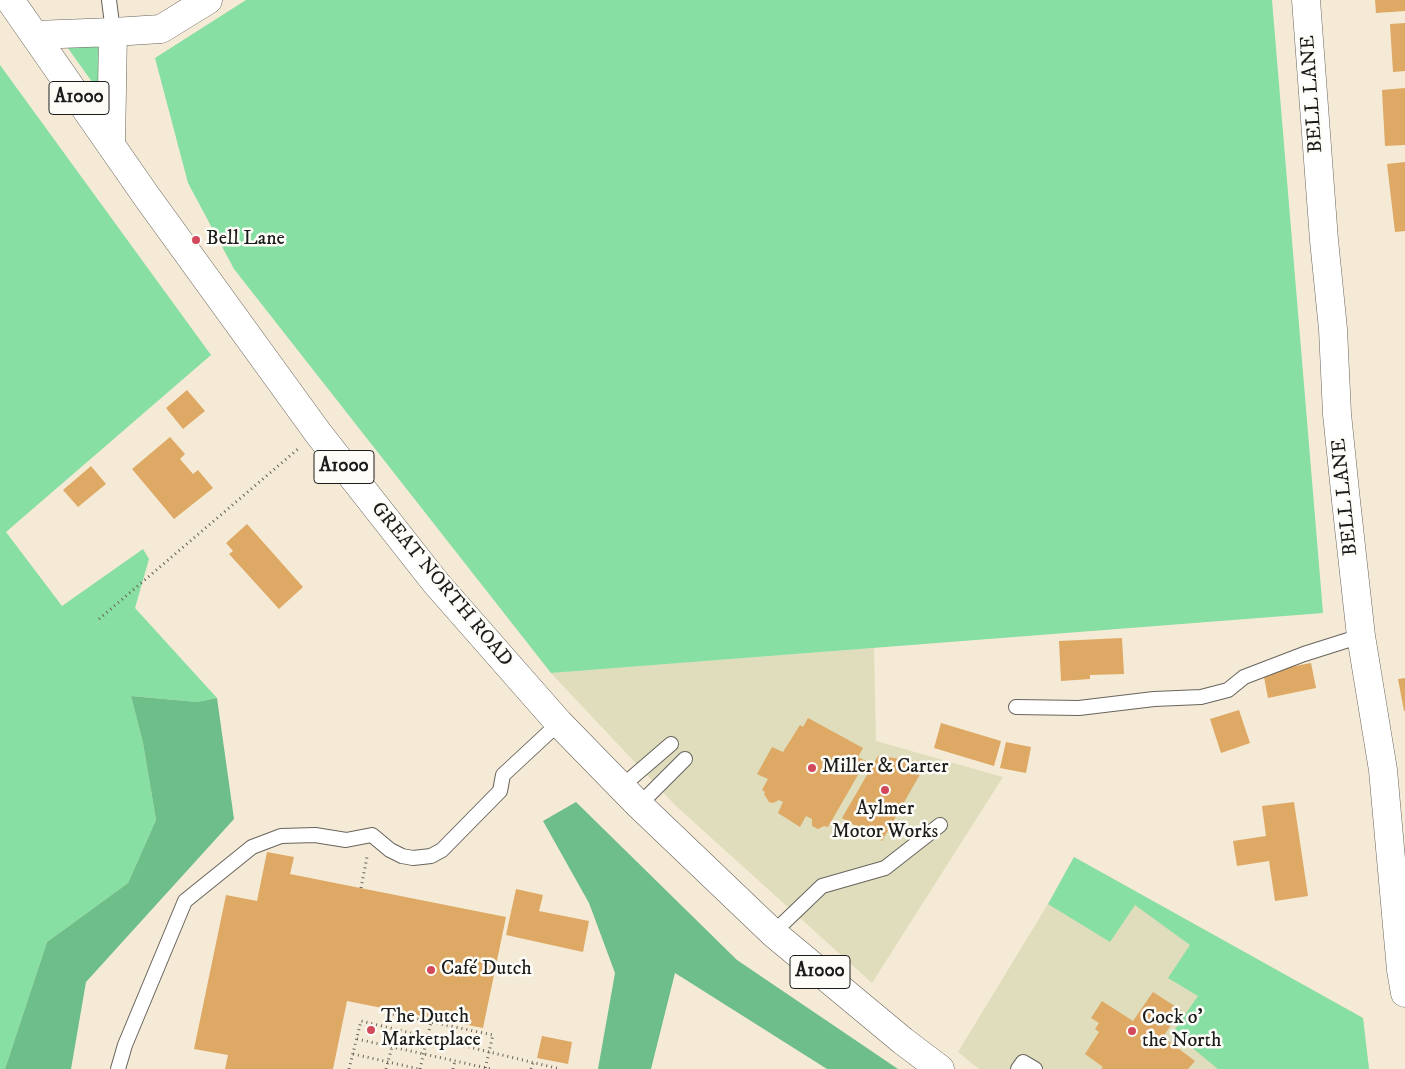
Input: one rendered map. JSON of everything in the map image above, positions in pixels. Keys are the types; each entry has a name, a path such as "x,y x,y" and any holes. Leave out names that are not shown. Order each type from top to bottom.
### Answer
{"main road":[{"name":"GREAT NORTH ROAD","path":"10,0 146,197 318,433 436,582 559,723 630,796 774,932 940,1069"},
{"path":"35,35 161,28 208,0"},
{"name":"BELL LANE","path":"1306,0 1324,240 1333,329 1338,414 1361,636 1394,770 1401,970 1405,992"},
{"path":"111,145 113,32"}],"lane":[{"path":"109,0 113,32"},
{"path":"1016,707 1079,708 1154,699 1201,697 1228,690 1244,677 1304,654 1361,636"},
{"path":"118,1069 125,1044 185,901 252,847 282,836 315,835 346,840 372,835 390,850 402,856 413,858 431,856 442,850 500,791 503,775 559,723"},
{"path":"630,796 672,744"},
{"path":"630,796 685,759"},
{"path":"774,932 822,886 885,868 940,825"},
{"path":"1018,1069 1023,1062 1034,1069"}],"path":[{"path":"99,619 318,433"},
{"path":"361,888 372,835"},
{"path":"388,1013 493,1034 485,1068"},
{"path":"355,1069 349,1068 361,1021 560,1069"},
{"path":"353,1054 419,1069 431,1022"},
{"path":"356,1039 491,1069"},
{"path":"386,1069 392,1047"},
{"path":"453,1069 455,1061"},
{"path":"531,1069 533,1063"}],"shaded area":[{"path":"874,648 876,741 1003,777 872,983 676,806 551,673"},
{"path":"1074,857 1363,1018 1369,1069 979,1069 958,1052 1048,904"}],"green space":[{"path":"246,0 1272,0 1323,613 551,673 234,269 188,183 155,58"},
{"path":"87,40 102,48 102,96 65,44"},
{"path":"0,65 211,355 6,532 62,606 143,549 149,559 135,608 217,698 197,702 131,696 143,743 156,820 128,883 47,942 5,1069 0,1069"},
{"path":"131,696 197,702 217,698 234,819 86,982 71,1069 5,1069 47,942 128,883 156,820 143,743"},
{"path":"576,802 737,960 898,1069 827,1069 675,973 651,1069 598,1069 615,973 589,903 543,821"},
{"path":"1074,857 1363,1018 1369,1069 1218,1069 1173,1032 1198,996 1168,978 1190,945 1135,905 1110,942 1048,904"}],"building":[{"path":"1375,0 1405,0 1405,11 1376,13"},
{"path":"1405,23 1405,71 1393,72 1390,24"},
{"path":"1405,88 1405,145 1385,146 1382,90"},
{"path":"1405,162 1405,231 1395,232 1387,164"},
{"path":"187,390 205,411 183,429 166,408"},
{"path":"170,437 185,454 180,459 193,474 198,470 213,488 174,519 132,469"},
{"path":"91,466 106,484 78,507 63,490"},
{"path":"247,524 303,587 279,609 229,554 233,551 226,543"},
{"path":"1122,638 1124,674 1090,675 1090,679 1061,681 1059,641"},
{"path":"1311,663 1316,688 1268,698 1263,672"},
{"path":"1405,678 1405,711 1404,711 1398,679"},
{"path":"1239,710 1250,743 1221,753 1210,719"},
{"name":"Miller & Carter","path":"808,718 863,748 858,757 866,761 828,827 824,826 818,829 812,826 812,819 806,816 800,827 778,813 783,802 779,800 773,803 769,802 764,794 765,792 762,790 768,779 757,774 772,747 783,752 800,725 803,727"},
{"path":"941,723 1001,741 994,766 934,748"},
{"path":"1006,742 1031,747 1026,773 1000,768"},
{"name":"Aylmer Motor Works","path":"878,756 927,762 882,841 842,818"},
{"path":"1294,802 1308,896 1275,901 1269,861 1237,866 1233,841 1266,836 1262,806"},
{"path":"267,852 294,857 290,874 506,917 483,1028 347,1001 333,1069 225,1069 228,1055 194,1049 226,895 257,901"},
{"path":"516,889 543,895 539,911 589,921 583,952 506,935"},
{"name":"Cock o' the North","path":"1153,992 1181,1010 1163,1037 1195,1061 1188,1069 1101,1069 1103,1067 1085,1054 1099,1032 1095,1029 1099,1023 1091,1018 1102,1001 1133,1021"},
{"path":"542,1036 572,1042 568,1064 537,1058"}],"place":[{"name":"Bell Lane","path":"196,240"},
{"name":"Miller & Carter","path":"812,768"},
{"name":"Aylmer Motor Works","path":"885,790"},
{"name":"Café Dutch","path":"431,970"},
{"name":"The Dutch Marketplace","path":"371,1030"},
{"name":"Cock o' the North","path":"1132,1031"}]}
